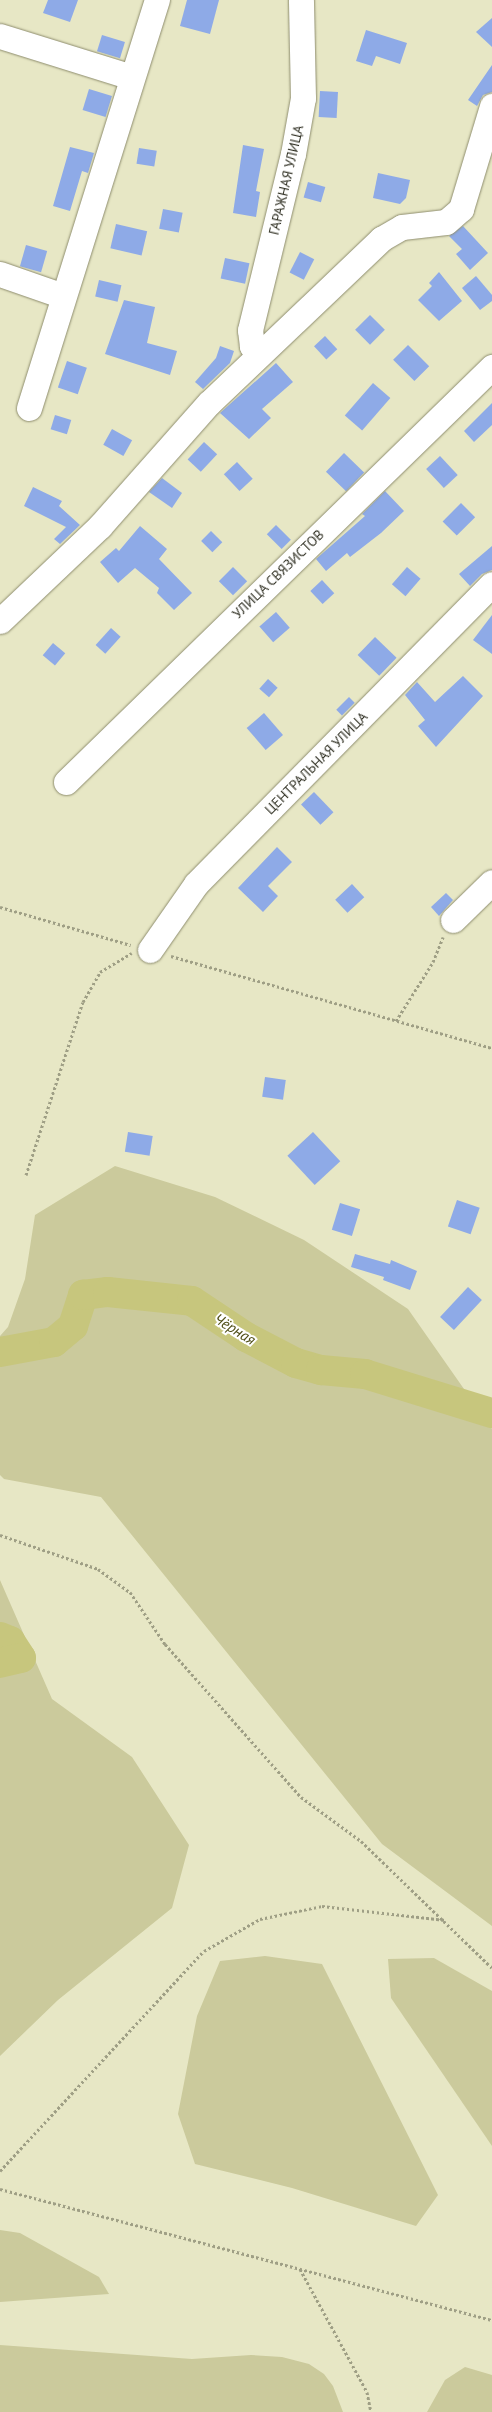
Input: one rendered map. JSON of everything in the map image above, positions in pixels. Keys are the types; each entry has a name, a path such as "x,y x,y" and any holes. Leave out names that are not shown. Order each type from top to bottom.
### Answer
{"street":[{"path":"29,408 157,0"},
{"name":"ГАРАЖНАЯ УЛИЦА","path":"258,355 252,346 250,330 293,154 303,98 301,0"},
{"path":"0,36 132,77"},
{"path":"0,621 100,526 209,403 382,240 402,227 446,222 461,209 492,106"},
{"path":"0,274 63,296"},
{"name":"УЛИЦА СВЯЗИСТОВ","path":"66,782 492,367"},
{"name":"ЦЕНТРАЛЬНАЯ УЛИЦА","path":"150,950 196,884 492,584"},
{"path":"453,920 492,882"}],"path":[{"path":"0,907 141,948 100,972 83,1002 26,1175"},
{"path":"396,1021 433,962 442,939 453,920"},
{"path":"150,950 492,1048"},
{"path":"0,1535 98,1569 130,1592 165,1644 300,1797 361,1840 446,1920 492,1968"},
{"path":"0,2171 204,1951 212,1946 260,1919 322,1906 446,1920"},
{"path":"0,2188 492,2320"},
{"path":"300,2269 367,2392 371,2412"}],"green space":[{"path":"115,1166 215,1197 304,1240 408,1309 492,1429 492,1926 382,1844 101,1497 4,1479 0,1475 0,1336 8,1327 25,1279 35,1215"},
{"path":"0,1580 52,1699 132,1757 189,1845 172,1908 58,2000 0,2056"},
{"path":"265,1956 322,1964 438,2195 416,2226 292,2188 195,2164 178,2114 197,2016 220,1961"},
{"path":"434,1958 492,1991 492,2146 391,1998 388,1959"},
{"path":"0,2230 20,2233 99,2277 109,2294 0,2302"},
{"path":"0,2345 192,2359 251,2355 282,2357 309,2364 324,2374 333,2386 343,2412 0,2412"},
{"path":"465,2367 492,2375 492,2412 427,2412 445,2380"}],"building":[{"path":"48,0 78,0 70,22 43,13"},
{"path":"187,0 219,0 210,34 180,26"},
{"path":"492,18 492,47 476,32"},
{"path":"366,30 407,43 400,64 376,56 372,66 356,61"},
{"path":"102,35 125,42 120,58 97,51"},
{"path":"492,65 492,92 483,95 477,106 468,100"},
{"path":"89,89 112,96 106,117 83,110"},
{"path":"320,91 338,92 337,118 319,117"},
{"path":"243,145 264,149 256,191 260,192 256,217 233,213"},
{"path":"70,147 94,153 88,173 82,171 70,211 53,206"},
{"path":"139,148 157,151 154,167 136,164"},
{"path":"378,173 410,180 406,198 400,204 373,198"},
{"path":"308,182 325,187 321,202 304,197"},
{"path":"163,209 183,213 179,232 159,229"},
{"path":"116,224 147,231 142,256 110,248"},
{"path":"463,226 488,253 470,270 456,254 462,249 449,236"},
{"path":"26,245 47,251 41,272 20,266"},
{"path":"300,252 314,259 304,280 290,272"},
{"path":"225,258 249,263 245,284 221,279"},
{"path":"439,272 462,301 439,321 418,300 432,286 429,283"},
{"path":"476,276 492,295 492,301 480,310 462,288"},
{"path":"99,280 121,285 118,302 95,297"},
{"path":"124,300 155,307 147,343 177,351 170,375 105,354"},
{"path":"370,315 385,330 370,345 355,330"},
{"path":"325,336 337,349 326,359 314,346"},
{"path":"408,345 429,366 414,381 393,360"},
{"path":"220,346 234,351 230,363 203,389 195,382 216,358"},
{"path":"67,361 87,368 78,394 58,387"},
{"path":"276,363 293,382 262,409 271,418 249,439 220,413"},
{"path":"373,383 390,398 362,431 345,415"},
{"path":"492,403 492,425 474,442 464,431"},
{"path":"55,415 71,420 67,434 51,429"},
{"path":"112,429 132,440 123,456 103,445"},
{"path":"204,442 217,454 201,472 188,460"},
{"path":"344,453 364,472 346,491 326,472"},
{"path":"440,456 458,475 444,488 426,469"},
{"path":"237,462 253,479 240,491 224,474"},
{"path":"162,478 182,493 172,508 149,492"},
{"path":"33,487 62,501 59,506 80,525 60,544 54,539 66,527 24,506"},
{"path":"385,491 404,511 381,533 350,557 347,553 326,571 316,559 365,516 362,514"},
{"path":"461,503 475,517 457,536 443,521"},
{"path":"276,525 291,540 282,549 267,534"},
{"path":"140,526 167,549 159,559 192,593 174,610 157,593 159,588 135,568 118,583 100,562 116,548 119,551"},
{"path":"211,531 222,542 212,552 201,541"},
{"path":"492,546 492,570 482,574 470,586 459,574"},
{"path":"233,567 247,581 233,595 219,581"},
{"path":"407,567 421,579 405,596 392,584"},
{"path":"322,580 334,593 323,604 310,591"},
{"path":"276,612 290,628 273,642 259,626"},
{"path":"492,615 492,654 473,640"},
{"path":"111,628 121,637 105,654 96,645"},
{"path":"375,637 397,658 379,676 358,655"},
{"path":"53,643 65,653 55,666 43,655"},
{"path":"463,676 483,696 436,747 418,726 425,720 405,695 417,682 435,702"},
{"path":"268,679 278,688 269,697 259,689"},
{"path":"349,697 355,703 342,715 336,710"},
{"path":"264,713 283,735 266,750 247,728"},
{"path":"314,792 333,812 321,825 301,805"},
{"path":"277,847 292,862 268,886 278,896 263,912 238,888"},
{"path":"352,884 364,897 347,913 335,900"},
{"path":"446,893 453,900 439,916 431,907"},
{"path":"265,1077 286,1080 283,1100 262,1097"},
{"path":"128,1132 153,1136 150,1156 125,1152"},
{"path":"313,1132 340,1161 315,1185 287,1156"},
{"path":"457,1200 480,1208 471,1234 448,1226"},
{"path":"340,1203 360,1209 352,1236 332,1230"},
{"path":"355,1254 390,1264 391,1260 417,1271 410,1290 383,1280 384,1277 351,1267"},
{"path":"468,1287 482,1300 454,1330 440,1317"}],"waterway":[{"name":"Чёрная","path":"0,1352 54,1342 73,1326 83,1295 108,1292 192,1301 246,1337 296,1363 321,1370 365,1374 492,1413"},
{"name":"Чёрная","path":"0,1637 10,1641 21,1658 0,1663"}]}
